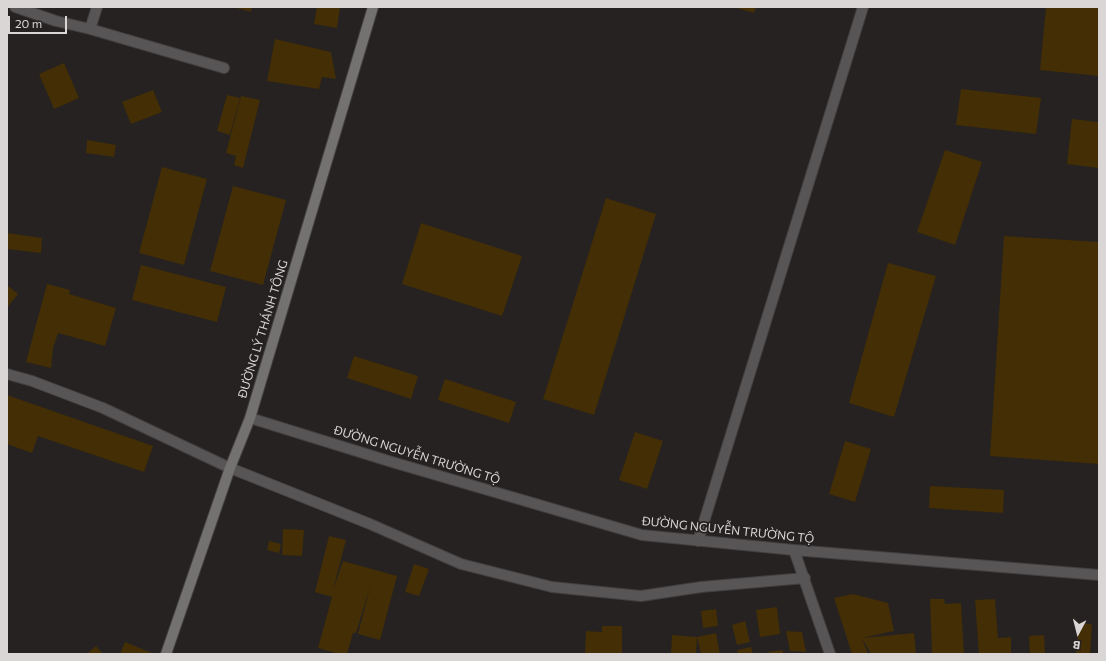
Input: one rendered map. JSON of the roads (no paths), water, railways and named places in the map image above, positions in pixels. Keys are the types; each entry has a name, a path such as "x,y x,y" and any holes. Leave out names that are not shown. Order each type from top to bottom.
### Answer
{"street":[{"path":"15,7 56,21 90,29 224,68"},
{"path":"90,29 98,7"},
{"name":"ĐƯỜNG LÝ THÁNH TÔNG","path":"166,654 230,468 250,418 372,7"},
{"path":"698,541 863,7"},
{"path":"7,374 32,381 103,408 230,468 370,524 461,564 552,587 641,596 701,587 805,578"},
{"name":"ĐƯỜNG NGUYỄN TRƯỜNG TỘ","path":"250,418 392,462 642,535 794,550 1099,575"},
{"path":"794,550 805,578 830,654"}]}
